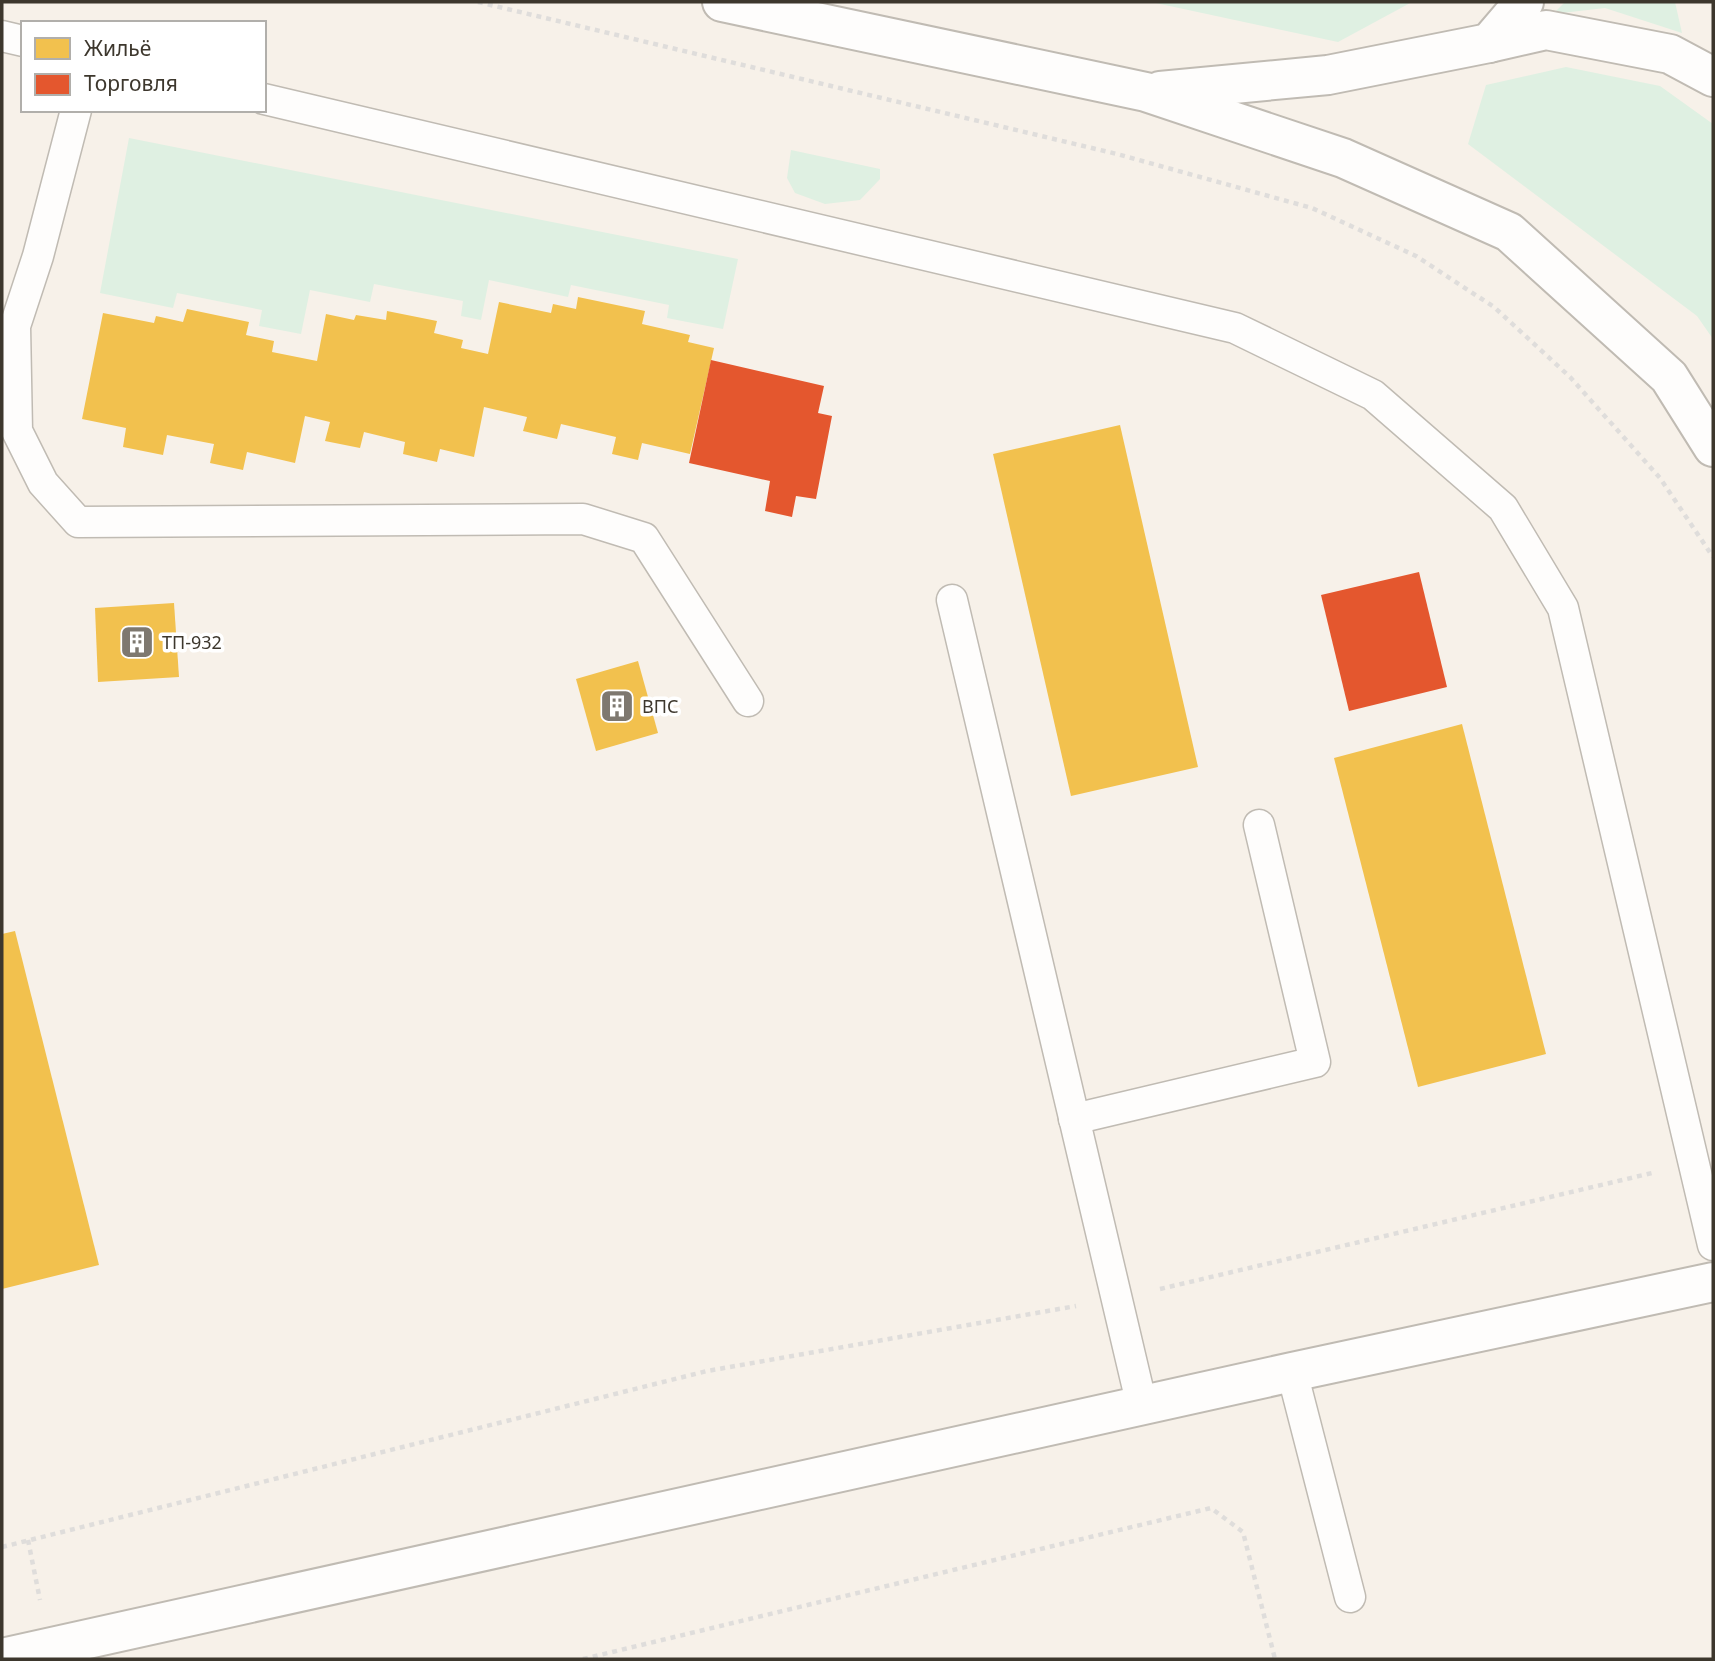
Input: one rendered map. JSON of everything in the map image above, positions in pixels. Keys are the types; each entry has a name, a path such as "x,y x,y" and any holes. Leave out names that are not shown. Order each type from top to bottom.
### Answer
{"main road":[{"path":"722,2 1146,92 1343,158 1509,232 1669,377 1713,447"},
{"path":"1489,43 1524,2"},
{"path":"1146,92 1328,75 1546,30 1670,54 1713,77"},
{"path":"2,1658 1292,1372 1713,1282"}],"lane":[{"path":"2,36 21,41"},
{"path":"266,99 1235,328 1373,395 1503,508 1563,607 1713,1245"},
{"path":"75,112 38,256 9,326 17,431 43,483 78,522 583,519 644,538 748,701"},
{"path":"952,600 1142,1406"},
{"path":"1074,1119 1315,1062 1259,825"},
{"path":"1292,1372 1350,1597"}],"path":[{"path":"478,2 1116,153 1312,208 1416,256 1494,307 1570,377 1660,478 1713,557"},
{"path":"2,1547 707,1371 1117,1300 1695,1163"},
{"path":"583,1659 1211,1508 1243,1532 1275,1659"}],"green space":[{"path":"1151,2 1412,2 1338,42"},
{"path":"1565,2 1675,2 1682,33 1605,8 1553,14"},
{"path":"1566,67 1660,86 1713,124 1713,339 1697,316 1468,144 1486,85"},
{"path":"129,138 738,259 723,329 667,318 669,305 571,285 568,297 489,280 481,320 461,316 463,301 374,284 370,302 310,290 301,334 259,326 262,310 177,293 173,308 100,293"},
{"path":"791,150 880,169 880,179 860,200 825,204 795,193 787,178"}],"building: Жильё":[{"path":"578,297 645,311 642,324 690,335 688,342 714,348 690,454 642,443 638,460 612,454 616,437 561,424 557,439 523,431 527,417 484,407 474,457 440,449 437,462 403,454 405,442 364,432 360,448 325,441 330,422 305,416 295,463 247,452 243,470 210,463 214,444 167,435 163,455 123,447 126,428 82,419 103,313 154,323 156,316 183,322 187,309 249,322 246,335 274,341 272,352 317,361 326,314 354,320 356,315 386,320 387,311 437,321 434,333 463,340 461,348 488,354 499,302 551,313 553,304 576,309"},
{"path":"1120,425 1198,767 1071,796 993,454"},
{"name":"ТП-932","path":"174,603 179,677 98,682 95,608"},
{"name":"ВПС","path":"638,661 658,733 596,751 576,679"},
{"path":"1462,724 1546,1054 1418,1087 1334,758"},
{"path":"15,931 99,1265 2,1289 2,934"}],"building: Торговля":[{"path":"711,360 824,386 818,413 832,416 816,499 796,496 792,517 765,511 770,481 689,463"},
{"path":"1419,572 1447,687 1349,711 1321,595"}],"place":[{"name":"ТП-932","path":"137,642"},
{"name":"ВПС","path":"617,706"}]}
